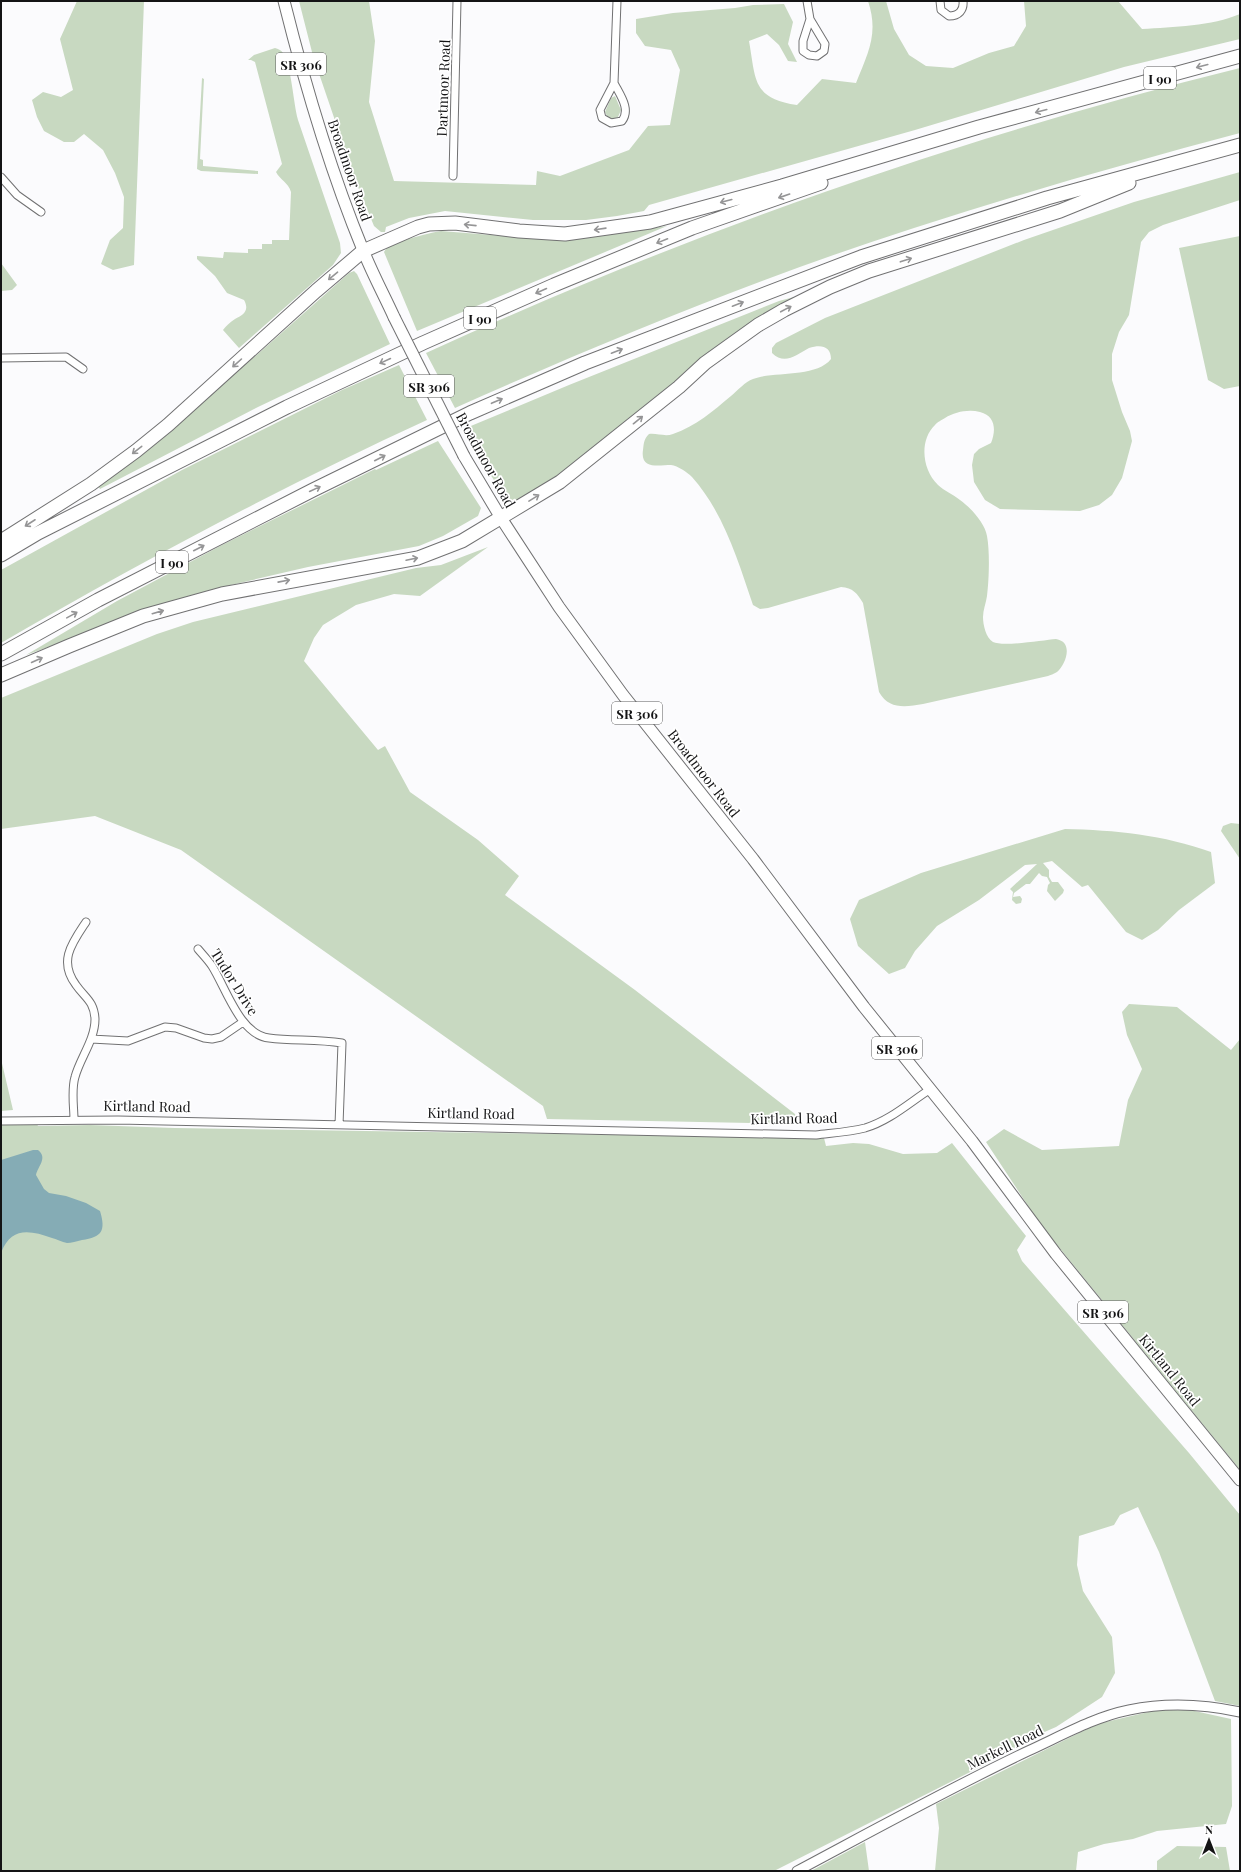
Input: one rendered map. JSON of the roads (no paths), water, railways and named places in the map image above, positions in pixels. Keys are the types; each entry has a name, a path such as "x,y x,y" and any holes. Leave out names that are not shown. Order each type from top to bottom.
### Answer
{"highway":[{"name":"I 90","path":"1,555 38,533 287,407 429,340 554,285 692,228 979,127 1240,56"},
{"path":"1,541 91,484 136,451 168,425 316,291 363,251 429,224 455,223 520,231 565,234 650,222 782,186 979,127"},
{"name":"I 90","path":"1,654 98,600 313,490 470,413 585,363 861,257 1047,198 1240,145"},
{"path":"1,675 143,616 222,594 418,558 462,541 560,482 679,388 705,363 758,325 784,310 830,287 869,271 1060,211 1193,158"}],"main road":[{"name":"Broadmoor Road","path":"284,1 319,126 363,251 394,317 464,456 501,518 559,607 619,690 753,859"},
{"name":"Kirtland Road","path":"753,859 864,1007 929,1090 972,1141 1056,1254 1240,1480"}],"street":[{"name":"Dartmoor Road","path":"454,176 457,1"},
{"path":"614,83 600,110 602,118 611,123 622,121 626,112 614,83 617,1"},
{"path":"807,1 810,19 825,44 824,51 817,56 808,55 804,51 803,41 810,19"},
{"path":"940,1 941,10 949,16 958,14 961,11 964,1"},
{"path":"1,177 17,195 41,212"},
{"path":"1,358 66,357 83,369"},
{"path":"74,1120 74,1079 91,1038 95,1019 90,1000 76,985 67,965 70,945 86,922"},
{"name":"Tudor Drive","path":"198,949 212,966 243,1022 257,1034 268,1038 318,1039 342,1042 340,1125"},
{"path":"91,1038 128,1040 165,1027 176,1028 204,1038 212,1039 221,1037 243,1022"},
{"name":"Kirtland Road","path":"1,1121 74,1120 816,1135 843,1132 866,1127 891,1116 929,1090"},
{"name":"Markell Road","path":"797,1871 994,1767 1093,1721 1128,1710 1166,1705 1193,1704 1240,1712"}],"water":[{"path":"33,1150 38,1150 42,1156 42,1162 36,1175 44,1189 49,1193 66,1196 86,1203 100,1211 103,1224 101,1232 89,1239 69,1243 36,1233 22,1233 15,1235 10,1239 1,1253 1,1160"}]}
